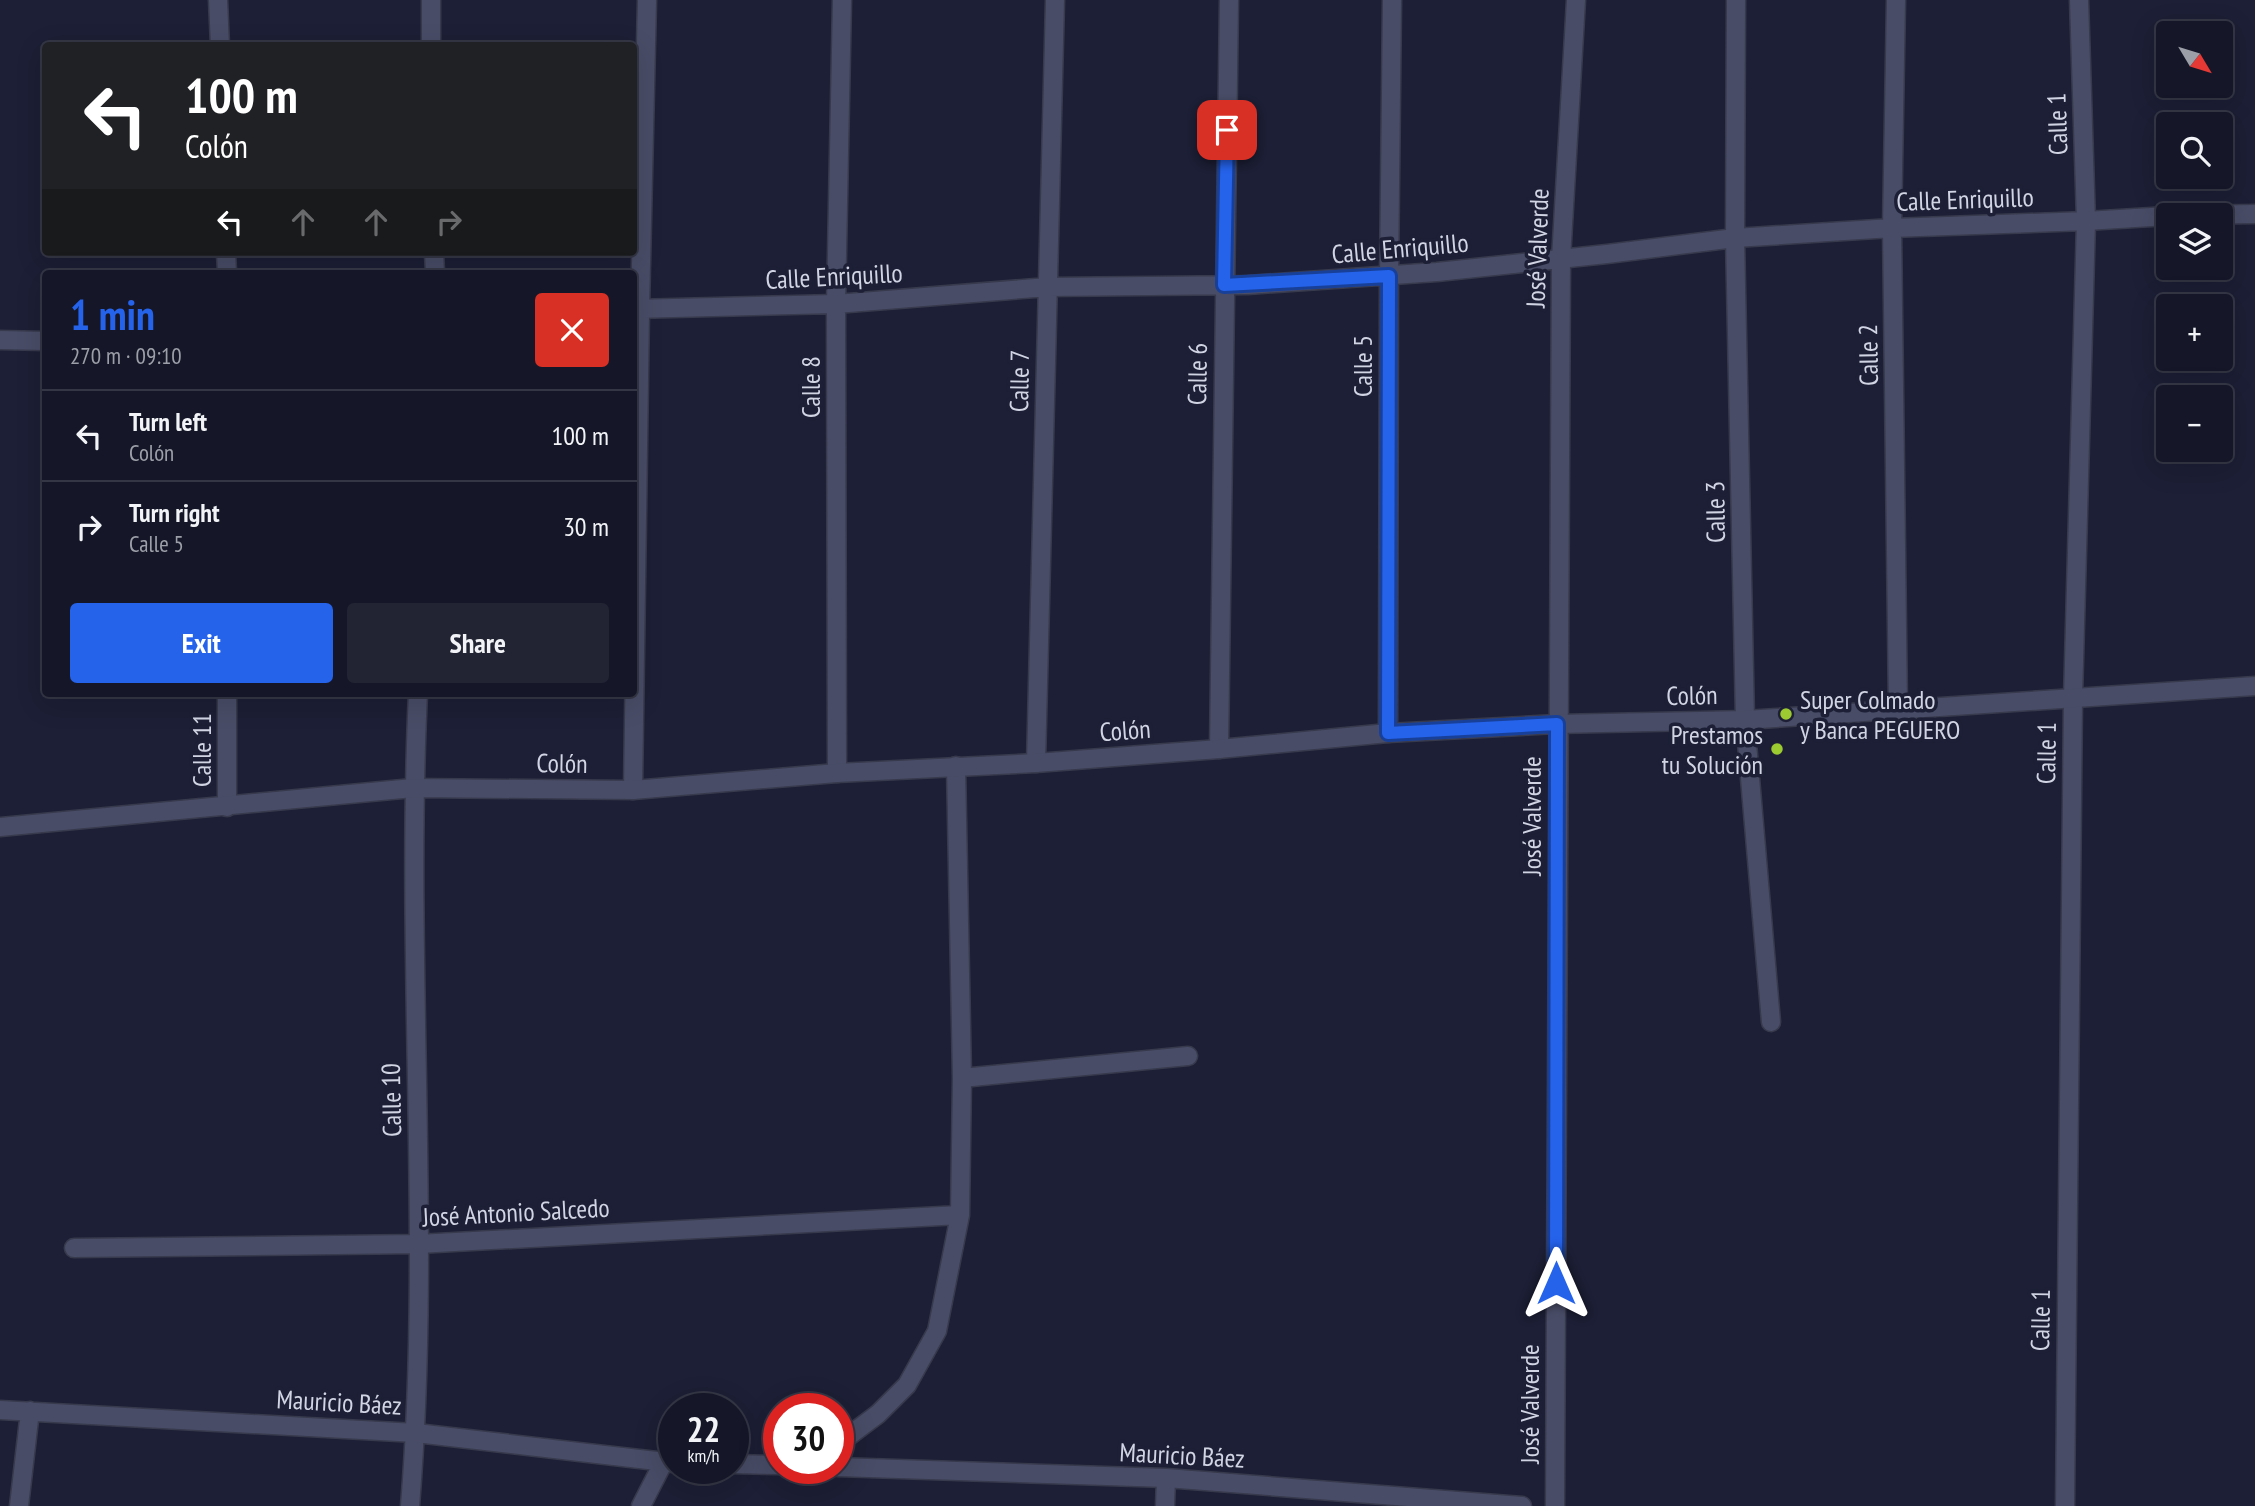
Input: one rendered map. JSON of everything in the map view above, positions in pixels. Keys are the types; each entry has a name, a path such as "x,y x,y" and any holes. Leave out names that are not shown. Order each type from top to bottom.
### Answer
{"street":[{"path":"218,0 220,42"},
{"path":"431,0 432,42"},
{"path":"637,281 647,0"},
{"name":"Calle 8","path":"837,773 836,304 842,0"},
{"name":"Calle 7","path":"1036,762 1055,0"},
{"name":"Calle 6","path":"1219,749 1229,0"},
{"name":"Calle 5","path":"1388,733 1392,0"},
{"name":"José Valverde","path":"1555,1506 1561,259 1577,0"},
{"name":"Calle 3","path":"1736,0 1735,238 1745,720 1771,1022"},
{"name":"Calle 2","path":"1896,0 1892,228 1898,709"},
{"name":"Calle 1","path":"2065,1506 2073,698 2086,221 2079,0"},
{"path":"2233,214 2255,214"},
{"name":"Calle Enriquillo","path":"637,309 836,304 1048,287 1224,285 1389,276 1735,238 2156,217"},
{"path":"0,340 42,341"},
{"name":"Colón","path":"0,827 413,788 633,790 837,773 1219,749 1388,733 1557,724 1745,720 2255,686"},
{"name":"Calle 11","path":"227,697 227,807"},
{"name":"Calle 10","path":"411,1506 416,1433 418,1244 413,788 418,697"},
{"path":"633,790 634,697"},
{"path":"854,1432 878,1414 907,1385 937,1331 960,1215 962,1078 956,766"},
{"path":"962,1078 1188,1056"},
{"name":"José Antonio Salcedo","path":"74,1248 418,1244 960,1215"},
{"name":"Mauricio Báez","path":"0,1410 416,1433 658,1462"},
{"path":"19,1506 30,1410"},
{"name":"Mauricio Báez","path":"854,1468 1166,1479 1522,1506"},
{"path":"1165,1506 1166,1479"},
{"path":"641,1506 658,1480"}],"place":[{"name":"Super Colmado y Banca PEGUERO","path":"1786,714"},
{"name":"Prestamos tu Solución","path":"1777,749"}],"route":[{"path":"1227,130 1224,285 1389,276 1388,733 1557,724 1556,1283"}]}
